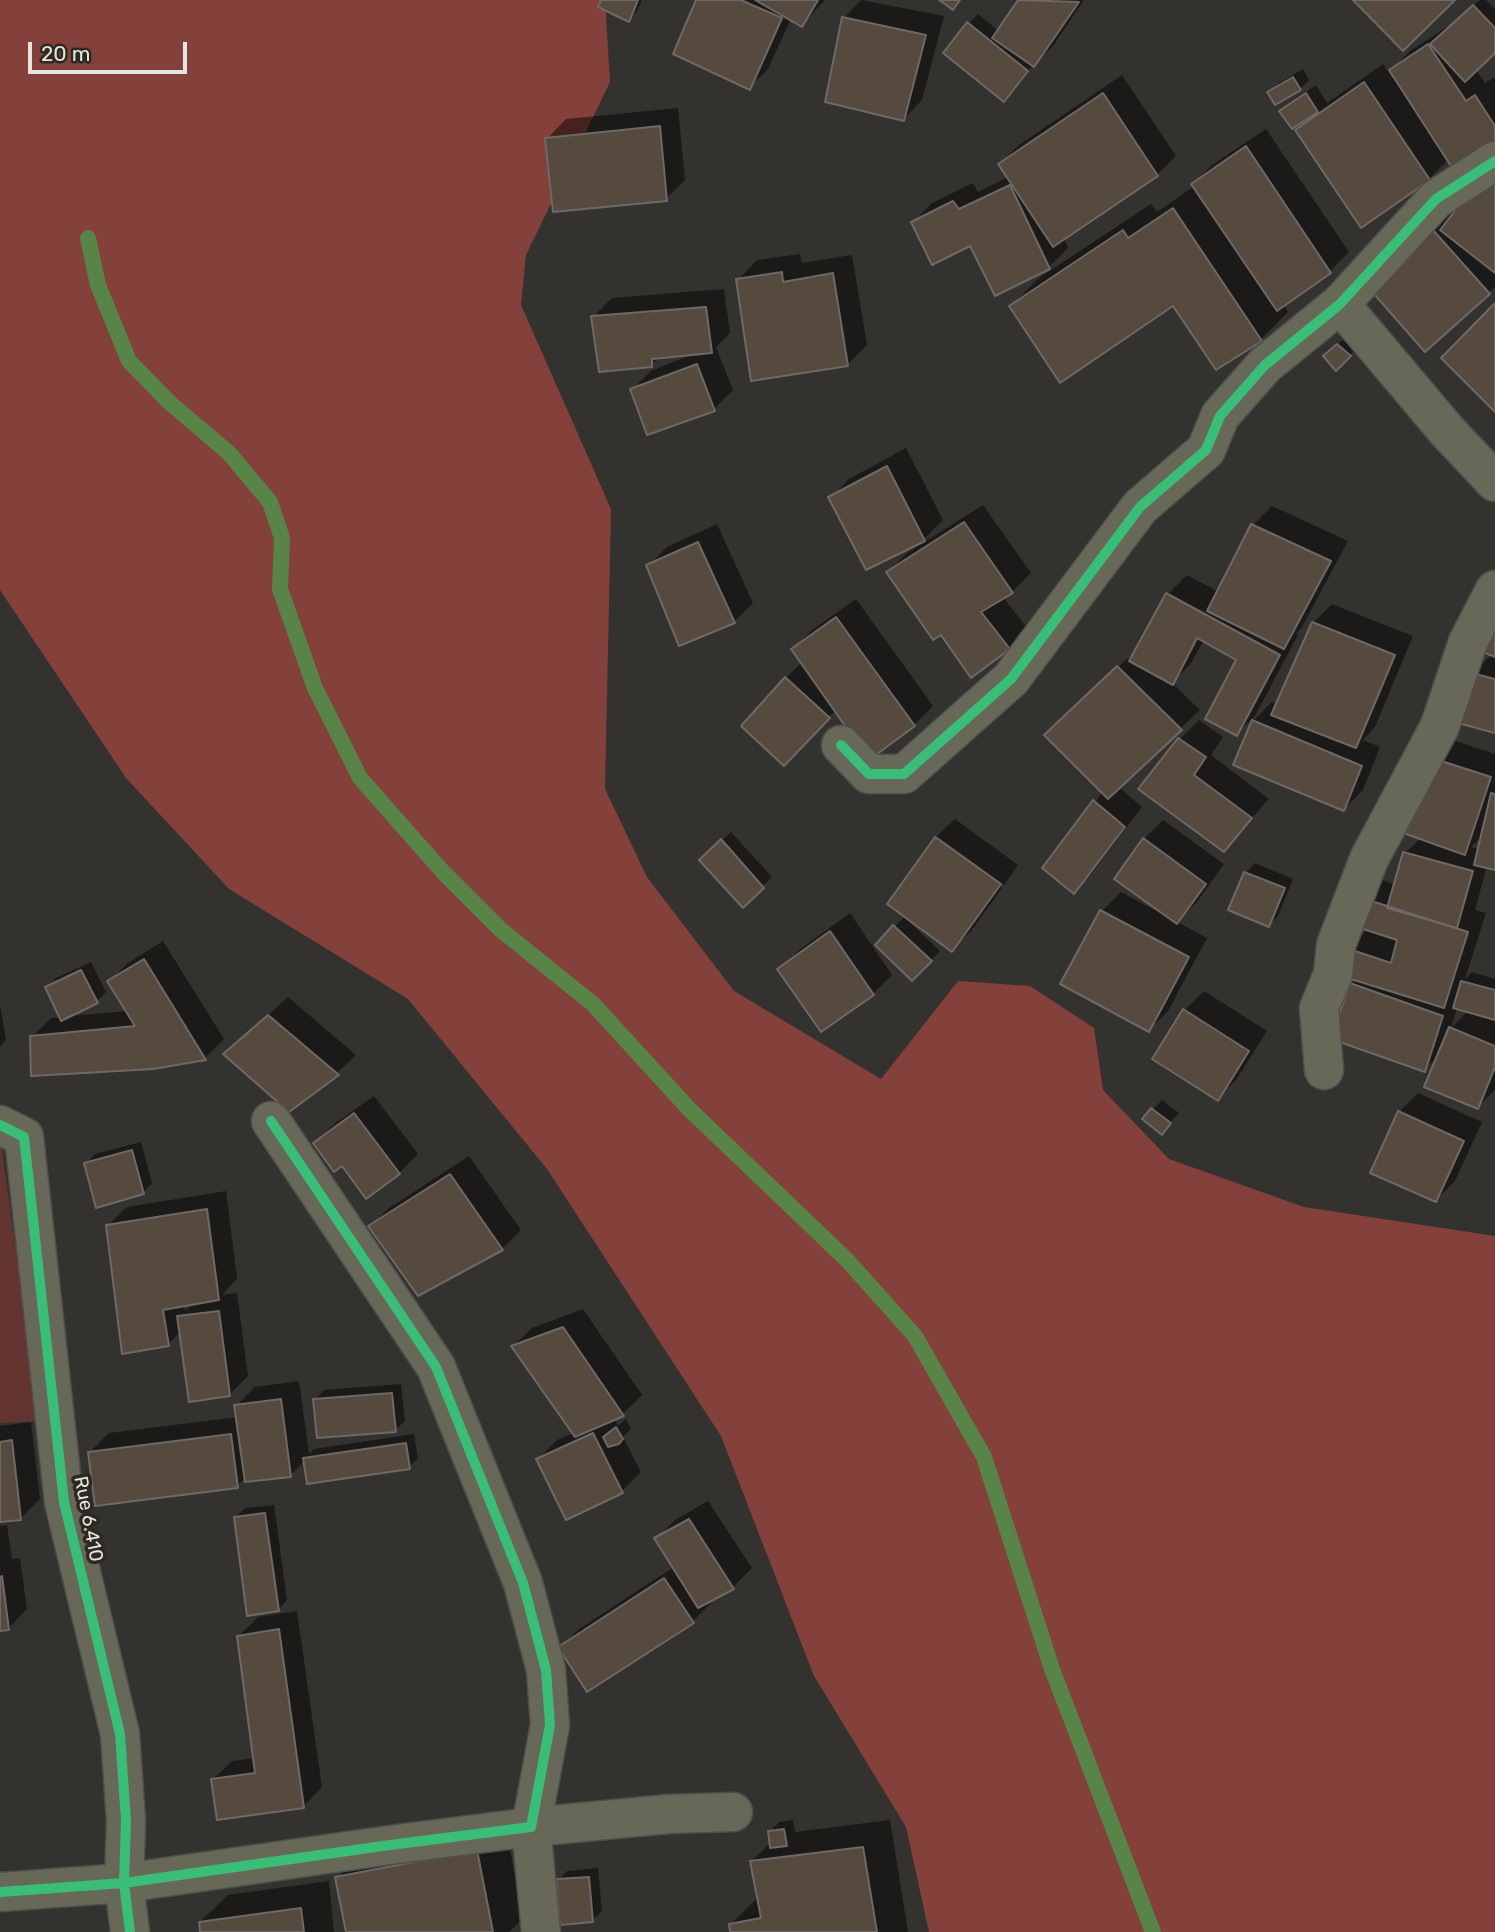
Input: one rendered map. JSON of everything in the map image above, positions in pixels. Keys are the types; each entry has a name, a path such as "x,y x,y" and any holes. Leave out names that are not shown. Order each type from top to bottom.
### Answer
{"street":[{"path":"841,745 869,774 904,774 953,731 1011,679 1140,507 1206,450 1220,416 1265,365 1340,304 1436,199 1495,161"},
{"path":"1340,304 1447,431 1495,482"},
{"path":"1324,1070 1319,1008 1333,974 1336,945 1369,859 1440,726 1468,642 1495,590"},
{"path":"271,1121 436,1367 523,1583 546,1670 551,1725 531,1827 541,1932"},
{"name":"Rue 6.410","path":"0,1125 24,1137 64,1502 120,1734 126,1821 124,1883 130,1932"},
{"path":"0,1892 124,1883 531,1827 669,1814 733,1812"}],"shaded area":[{"path":"0,0 605,0 610,82 526,255 521,305 611,509 605,789 647,877 734,991 881,1079 958,981 1030,986 1094,1028 1103,1090 1169,1159 1304,1207 1495,1236 1495,1932 929,1932 906,1827 814,1676 721,1436 547,1169 408,999 229,889 126,778 0,590"},
{"path":"1,1143 39,1421 0,1423"}],"building":[{"path":"601,0 638,0 629,22 598,7"},
{"path":"696,0 741,0 782,18 750,90 673,54"},
{"path":"755,0 818,0 802,27"},
{"path":"939,0 960,0 953,10"},
{"path":"1018,0 1079,2 1034,67 992,38"},
{"path":"1353,0 1455,0 1403,51"},
{"path":"1473,5 1495,28 1495,53 1465,82 1430,44"},
{"path":"842,17 926,35 904,121 825,102"},
{"path":"967,22 1028,71 1004,102 943,53"},
{"path":"1428,44 1466,101 1475,95 1495,126 1495,153 1458,177 1389,70"},
{"path":"1293,77 1301,90 1275,105 1267,92"},
{"path":"1364,82 1430,180 1361,228 1295,130"},
{"path":"1103,93 1158,176 1053,247 998,164"},
{"path":"1306,93 1318,112 1292,129 1279,111"},
{"path":"660,126 667,201 553,212 545,138"},
{"path":"1246,146 1331,273 1277,311 1191,184"},
{"path":"1491,164 1495,167 1495,273 1440,230"},
{"path":"1010,185 1050,269 995,296 970,246 932,265 911,222 953,201 959,209"},
{"path":"1173,208 1262,341 1216,370 1173,306 1060,383 1009,306 1123,230 1128,238"},
{"path":"1432,229 1490,294 1425,352 1367,286"},
{"path":"782,272 783,282 833,273 848,366 751,381 736,279"},
{"path":"1495,303 1495,412 1441,358"},
{"path":"706,307 712,353 652,359 652,367 599,372 591,316"},
{"path":"1337,344 1351,356 1336,371 1323,356"},
{"path":"697,364 715,411 647,435 630,389"},
{"path":"887,466 925,541 866,570 828,497"},
{"path":"964,522 1013,593 981,612 1010,649 971,678 941,635 933,640 886,572"},
{"path":"1251,524 1331,561 1284,649 1207,611"},
{"path":"698,542 735,623 679,646 646,565"},
{"path":"1166,593 1280,655 1237,736 1205,719 1236,660 1197,638 1173,685 1129,661"},
{"path":"836,617 915,726 869,760 791,649"},
{"path":"1312,622 1395,655 1356,748 1271,715"},
{"path":"1495,622 1495,657 1478,650"},
{"path":"1117,666 1182,730 1108,799 1044,735"},
{"path":"1471,673 1495,679 1495,733 1458,723"},
{"path":"785,677 830,718 784,766 741,726"},
{"path":"1252,720 1362,766 1344,811 1233,765"},
{"path":"1178,738 1206,757 1194,775 1252,818 1224,852 1138,789"},
{"path":"1429,757 1491,777 1465,855 1403,833"},
{"path":"1491,793 1495,794 1495,870 1474,865"},
{"path":"1093,800 1125,827 1074,894 1042,868"},
{"path":"935,837 1001,884 952,952 887,904"},
{"path":"1143,838 1206,884 1177,924 1114,879"},
{"path":"721,839 764,888 743,908 699,860"},
{"path":"1403,852 1473,871 1457,928 1387,908"},
{"path":"1244,872 1285,888 1269,927 1228,910"},
{"path":"1362,898 1468,932 1444,1008 1338,975 1346,948 1391,963 1397,940 1354,926"},
{"path":"1100,910 1189,957 1149,1032 1060,984"},
{"path":"893,925 932,961 912,981 875,945"},
{"path":"830,931 874,995 821,1032 777,969"},
{"path":"144,959 206,1060 153,1069 31,1076 30,1036 135,1026 107,981"},
{"path":"81,970 98,1003 61,1021 45,987"},
{"path":"1461,981 1495,990 1495,1020 1453,1008"},
{"path":"1350,983 1443,1016 1425,1072 1331,1039"},
{"path":"1183,1009 1249,1051 1218,1101 1152,1059"},
{"path":"268,1015 339,1075 289,1112 223,1054"},
{"path":"1449,1027 1495,1046 1495,1067 1478,1109 1424,1087"},
{"path":"1151,1108 1171,1123 1162,1135 1142,1119"},
{"path":"1398,1111 1464,1141 1436,1202 1370,1173"},
{"path":"354,1113 400,1174 366,1199 342,1166 334,1172 313,1143"},
{"path":"132,1150 144,1194 96,1208 84,1163"},
{"path":"450,1174 503,1250 418,1296 368,1226"},
{"path":"207,1209 219,1300 163,1310 169,1346 122,1354 106,1225"},
{"path":"219,1311 230,1396 189,1402 177,1316"},
{"path":"563,1327 624,1416 575,1437 511,1346"},
{"path":"392,1393 396,1432 317,1438 313,1399"},
{"path":"281,1399 291,1477 245,1482 234,1405"},
{"path":"616,1427 623,1439 619,1444 608,1447 603,1437"},
{"path":"593,1433 623,1493 566,1520 536,1459"},
{"path":"231,1434 238,1488 95,1506 88,1452"},
{"path":"12,1440 21,1520 0,1522 0,1442"},
{"path":"406,1443 410,1469 307,1484 303,1458"},
{"path":"265,1513 279,1611 247,1616 234,1517"},
{"path":"689,1519 734,1589 698,1608 654,1538"},
{"path":"2,1576 9,1630 0,1631 0,1577"},
{"path":"664,1578 694,1623 587,1692 558,1647"},
{"path":"279,1629 304,1808 217,1820 211,1779 255,1773 237,1636"},
{"path":"784,1829 787,1846 770,1848 768,1831"},
{"path":"863,1847 877,1932 730,1932 729,1924 761,1918 750,1861"},
{"path":"477,1850 493,1932 346,1932 335,1877"},
{"path":"589,1877 593,1922 560,1925 556,1879"},
{"path":"301,1908 304,1932 200,1932 199,1922"}],"waterway":[{"path":"88,238 98,285 129,361 170,403 229,453 270,502 282,538 280,589 315,688 360,778 443,872 501,930 593,1004 689,1109 847,1260 915,1336 984,1457 1052,1669 1153,1932"}],"cycle path":[{"path":"841,745 869,774 904,774 1011,679 1140,507 1206,450 1220,416 1265,365 1340,304 1436,199 1495,161"},
{"path":"0,1892 124,1883 531,1827 550,1725 546,1670 523,1583 436,1367 271,1121"},
{"path":"0,1125 24,1137 64,1502 120,1734 126,1821 124,1883 130,1932"}]}
